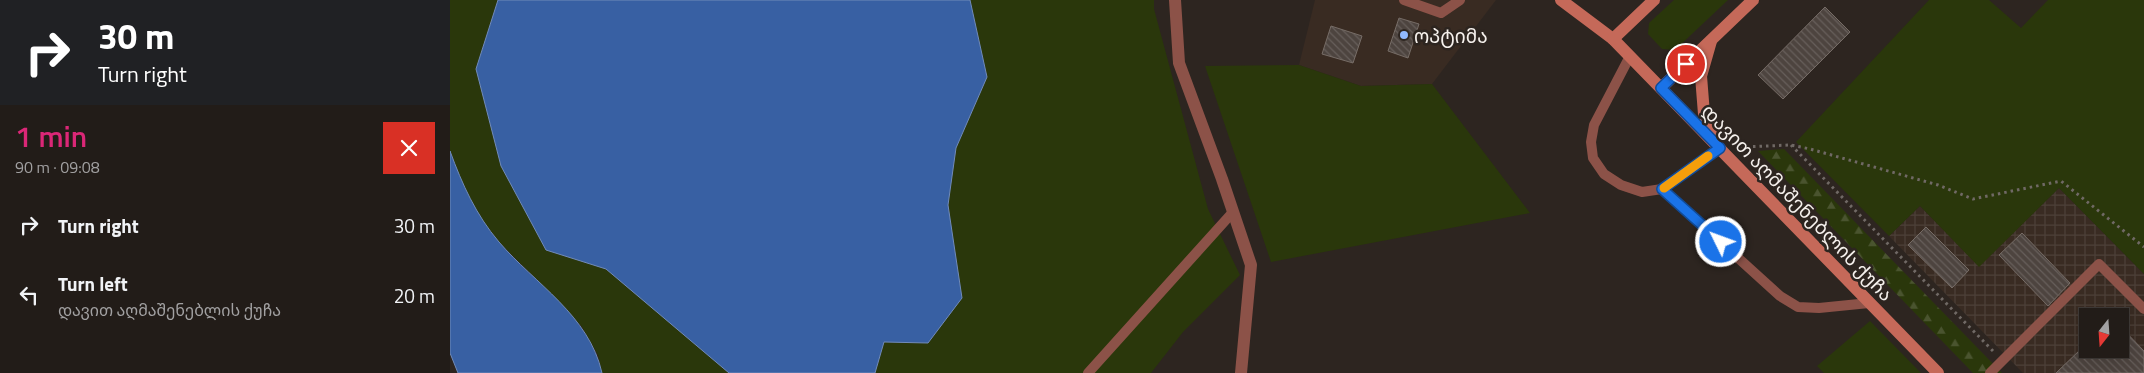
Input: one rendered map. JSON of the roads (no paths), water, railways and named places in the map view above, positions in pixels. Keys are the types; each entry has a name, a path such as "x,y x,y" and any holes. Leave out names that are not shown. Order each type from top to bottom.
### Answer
{"main road":[{"name":"დავით აღმაშენებლის ქუჩა","path":"1561,0 1613,39 1938,373"},
{"path":"1613,39 1654,0"},
{"path":"1661,88 1753,0"},
{"path":"1712,39 1702,76 1703,104 1704,114 1720,148"}],"street":[{"path":"1175,0 1179,63 1251,265 1241,373"}],"lane":[{"path":"1404,0 1441,13 1460,0"},
{"path":"1630,56 1594,125 1591,142 1593,158 1604,174 1621,185 1642,192 1662,189 1720,148"},
{"path":"1662,189 1780,296 1798,307 1819,308 1869,303"},
{"path":"1088,373 1233,212"},
{"path":"1990,373 2099,264 2144,309"}],"water":[{"path":"498,0 970,0 987,77 956,148 948,205 962,298 928,343 884,342 875,373 729,373 606,269 546,250 501,166 476,69"},
{"path":"450,151 459,175 483,221 513,257 573,317 595,352 602,373 458,373 450,353"}],"place":[{"name":"ოპტიმა","path":"1404,35"}]}
